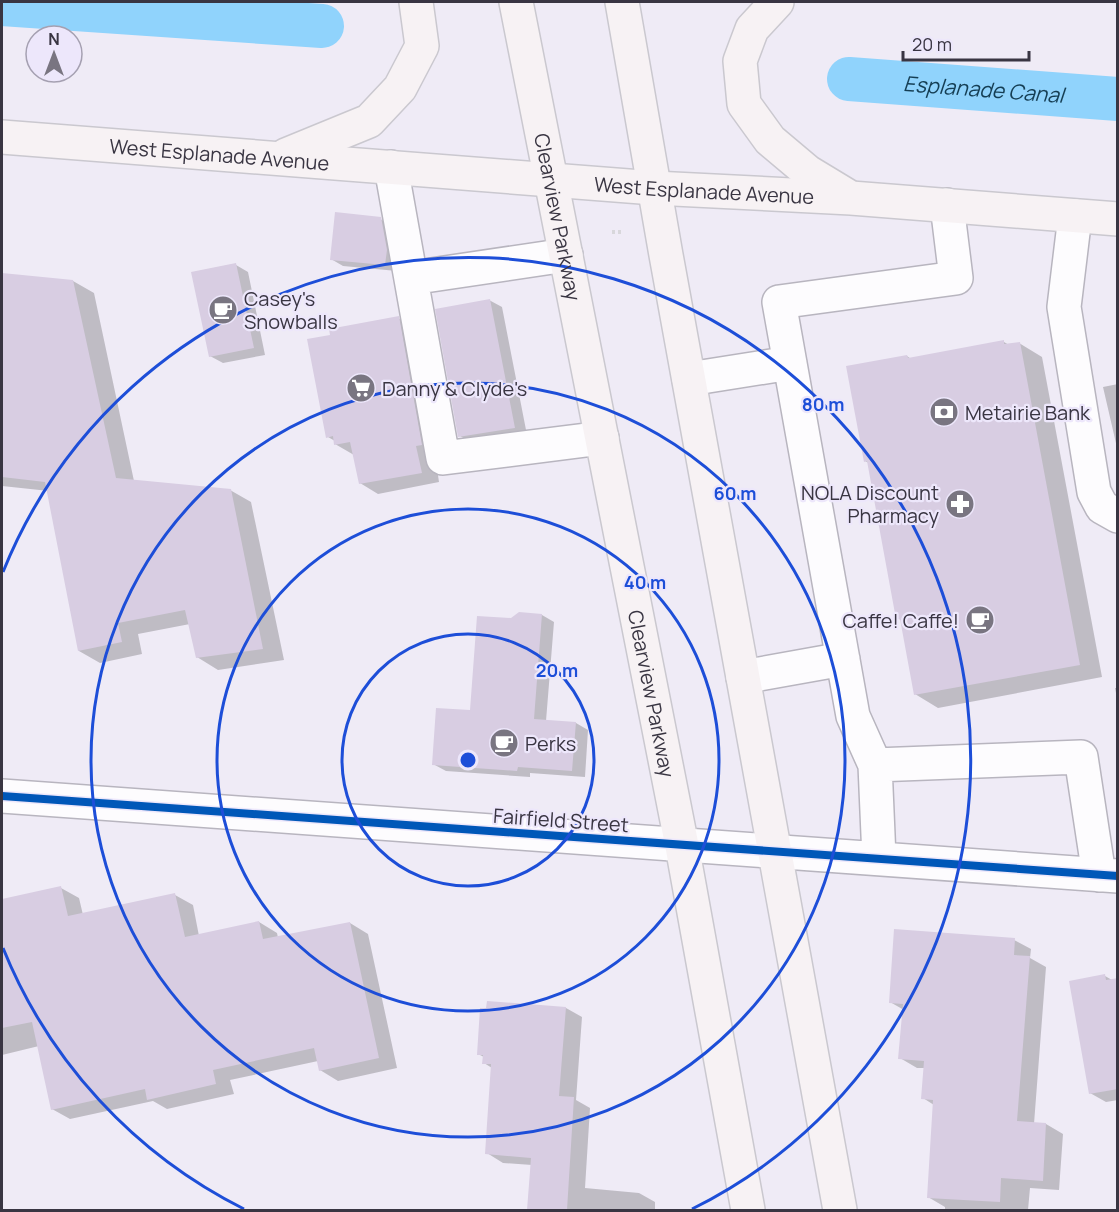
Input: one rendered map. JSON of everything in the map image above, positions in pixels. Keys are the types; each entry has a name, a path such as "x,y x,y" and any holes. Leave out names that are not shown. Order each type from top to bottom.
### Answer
{"main road":[{"path":"279,158 369,121 400,88 422,46 416,2"},
{"name":"Clearview Parkway","path":"516,2 681,846 748,1210"},
{"path":"622,2 840,1210"},
{"path":"777,2 752,29 740,61 744,104 770,141 808,172 851,198"},
{"name":"West Esplanade Avenue","path":"2,137 654,188 851,198 1118,219"}],"street":[{"path":"391,167 443,458 602,438"},
{"path":"879,858 875,765 853,716 779,302 956,278 948,205"},
{"path":"1075,216 1064,307 1094,492 1102,507 1118,516"},
{"path":"411,278 566,255"},
{"path":"689,379 790,363"},
{"path":"743,677 843,659"},
{"path":"875,765 1081,757 1108,876"},
{"name":"Fairfield Street","path":"2,795 1108,876"}],"building":[{"path":"335,212 381,217 387,250 385,265 330,260"},
{"name":"Casey's Snowballs","path":"236,263 254,348 209,357 191,272"},
{"path":"2,273 73,280 116,478 231,489 263,649 196,658 185,610 118,623 122,642 78,651 45,482 2,477"},
{"path":"490,299 515,428 458,437 435,309"},
{"name":"Danny & Clyde's","path":"399,316 422,445 416,446 422,473 359,484 350,442 334,445 333,436 326,438 307,339 330,335 329,329"},
{"path":"1004,340 1004,344 1020,342 1080,665 914,695 900,619 896,619 867,461 864,462 846,366 907,355 908,358"},
{"path":"519,612 542,614 534,719 576,722 572,771 518,767 517,771 432,765 436,708 470,710 477,616 511,618"},
{"path":"61,886 68,916 175,893 185,937 259,921 263,939 350,922 379,1058 319,1071 314,1048 213,1070 216,1084 147,1100 145,1089 51,1110 32,1022 2,1028 2,899"},
{"path":"894,929 1015,938 1014,955 1030,956 1017,1121 1046,1123 1043,1181 1001,1178 1000,1202 927,1198 933,1100 921,1099 924,1061 898,1059 903,1004 889,1003"},
{"path":"1105,974 1106,980 1118,978 1118,1089 1089,1094 1069,981"},
{"path":"487,1001 566,1007 559,1096 574,1097 567,1210 527,1210 531,1158 485,1154 491,1064 482,1064 483,1055 477,1055 480,1008 486,1008"}],"waterway":[{"name":"Esplanade Canal","path":"2,4 322,26"},
{"name":"Esplanade Canal","path":"849,79 1118,99"}],"cycle path":[{"path":"2,796 1118,876"}],"place":[{"name":"Casey's Snowballs","path":"223,310"},
{"name":"Danny & Clyde's","path":"361,388"},
{"name":"Metairie Bank","path":"944,412"},
{"name":"NOLA Discount Pharmacy","path":"960,504"},
{"name":"Caffe! Caffe!","path":"980,620"},
{"name":"Perks","path":"504,743"}]}
